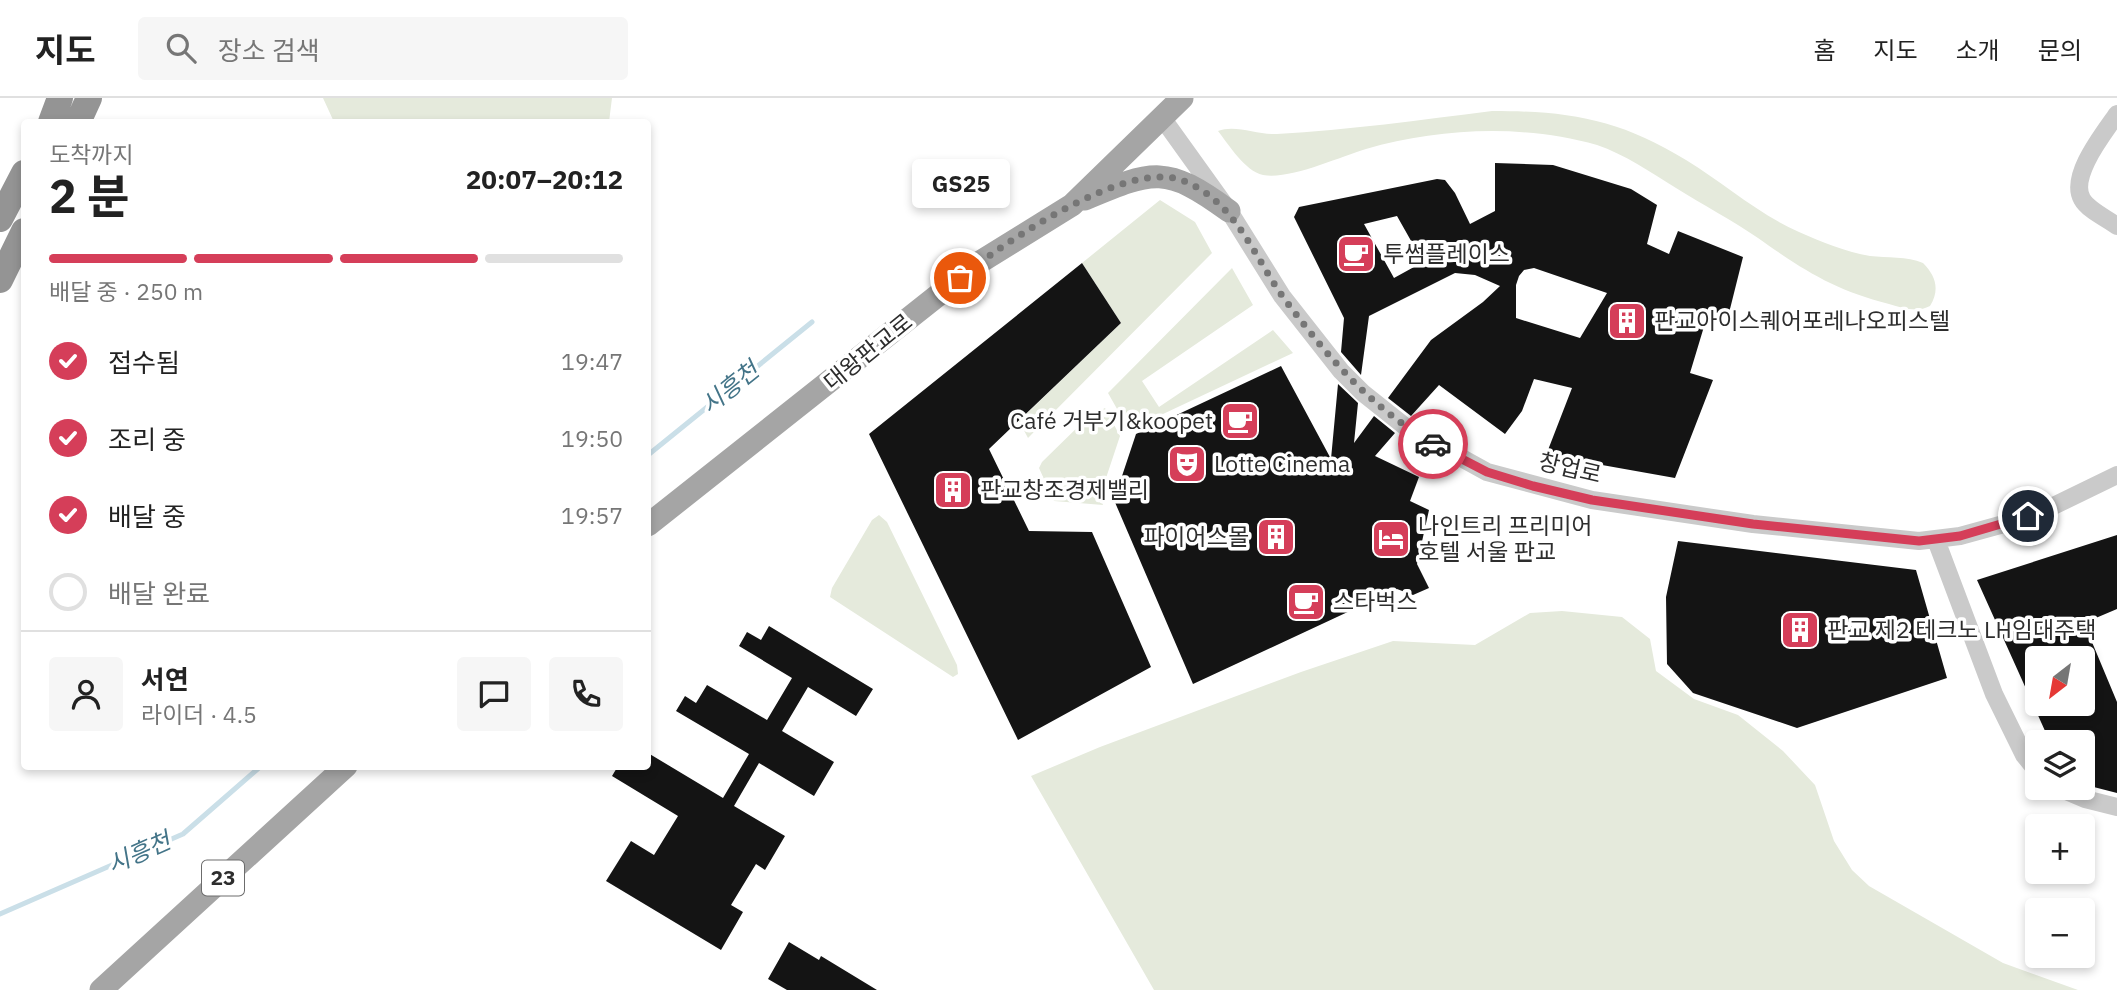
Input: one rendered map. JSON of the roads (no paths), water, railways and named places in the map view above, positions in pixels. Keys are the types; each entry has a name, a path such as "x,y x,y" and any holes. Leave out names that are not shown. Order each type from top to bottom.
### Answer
{"highway":[{"path":"52,119 60,98"},
{"path":"79,119 89,98"},
{"path":"0,219 21,179"},
{"path":"0,280 21,237"}],"main road":[{"name":"대왕판교로","path":"651,523 980,262 1072,205 1182,98"},
{"path":"1072,205 1122,184 1152,175 1180,180 1200,190 1229,211"},
{"name":"23","path":"102,990 342,770"}],"street":[{"path":"2117,114 2084,167 2078,189 2082,200 2091,209 2117,226"},
{"name":"창업로","path":"1163,118 1229,211 1284,299 1341,371 1363,393 1407,428 1487,472 1592,500 1753,524 1903,540 1936,540 1978,532 2045,510 2117,475"},
{"path":"1936,540 1994,694 2025,756"},
{"path":"2089,800 2117,807"}],"waterway":[{"name":"시흥천","path":"651,453 812,322"},
{"name":"시흥천","path":"0,914 183,834 256,770"}],"place":[{"name":"투썸플레이스","path":"1356,254"},
{"name":"GS25","path":"960,278"},
{"name":"판교아이스퀘어포레나오피스텔","path":"1627,321"},
{"name":"Café 거부기&koopet","path":"1240,421"},
{"name":"Lotte Cinema","path":"1187,464"},
{"name":"판교창조경제밸리","path":"953,490"},
{"name":"파이어스몰","path":"1276,537"},
{"name":"나인트리 프리미어 호텔 서울 판교","path":"1391,539"},
{"name":"스타벅스","path":"1306,602"},
{"name":"판교 제2 테크노 LH임대주택","path":"1800,630"}]}
